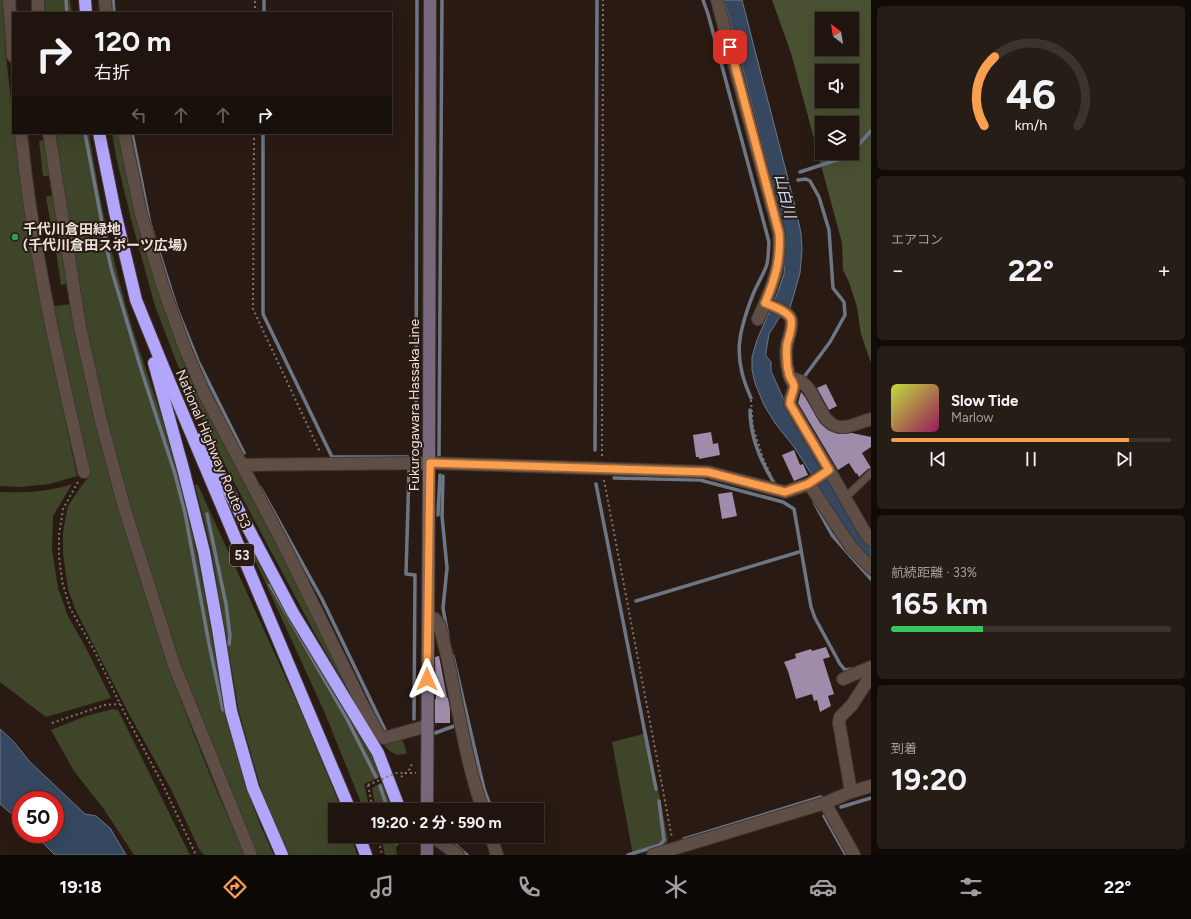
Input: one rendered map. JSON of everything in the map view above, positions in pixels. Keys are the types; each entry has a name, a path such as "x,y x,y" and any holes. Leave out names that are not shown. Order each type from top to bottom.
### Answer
{"highway":[{"path":"85,0 86,12"},
{"name":"National Highway Route 53","path":"99,134 115,212 136,300 347,803"},
{"path":"136,300 184,472 204,552 231,712 253,788 282,855"},
{"path":"164,369 293,613 378,753 397,803"},
{"path":"362,843 366,855"}],"main road":[{"name":"Fukurogawara Hassaka Line","path":"427,803 430,463 430,0"},
{"path":"427,843 427,855"}],"street":[{"path":"9,0 12,42"},
{"path":"38,0 38,12"},
{"path":"105,0 106,12"},
{"path":"717,0 779,233 780,247 776,274 758,319"},
{"path":"21,134 23,161 40,266 56,350 84,472"},
{"path":"50,134 80,327 125,510 174,665 251,855"},
{"path":"124,134 141,214 162,284 179,332 204,393 286,549 363,706 379,735 384,738 427,726"},
{"path":"765,303 788,314 791,320 791,330 786,360 794,388 790,396 790,404 871,540"},
{"path":"791,379 798,379 804,383 828,422 835,426 843,427 871,419"},
{"path":"242,465 430,463 708,472 785,492 808,484 829,470"},
{"path":"808,484 851,547 871,568"},
{"path":"428,616 436,619 440,624 462,731 476,791 480,803"},
{"path":"843,678 871,667"},
{"path":"851,792 839,723 840,718 856,700 871,675"},
{"path":"653,855 825,803 851,792 871,786"},
{"path":"825,803 854,855"},
{"path":"442,843 458,855"},
{"path":"493,843 497,855"}],"lane":[{"path":"845,498 871,473"}],"path":[{"path":"255,0 255,12"},
{"path":"603,0 602,468 674,848"},
{"path":"254,134 253,309 325,464"},
{"path":"751,400 753,426 764,458 773,478"},
{"path":"84,472 63,509 59,535 59,556 62,581 70,608 94,650 196,855"},
{"path":"52,723 105,705 120,704"},
{"path":"403,783 401,777 410,769 412,764"},
{"path":"372,803 368,785 396,773 416,773 416,780"},
{"path":"379,843 382,855"}],"green space":[{"name":"千代川倉田緑地 (千代川倉田スポーツ広場)","path":"0,0 3,0 6,56 12,108 12,134 15,134 26,220 50,348 77,476 50,484 19,487 0,486"},
{"path":"43,0 70,0 72,12 44,12"},
{"path":"772,0 871,0 871,363 861,334 857,307 849,282 843,270 842,243 820,160 859,160 859,116 815,116 815,142 791,53"},
{"path":"56,134 89,134 102,207 119,279 132,327 166,430 184,492 233,741 242,774 274,855 257,855 204,729 172,642 118,460 96,374 80,293"},
{"path":"112,134 120,134 145,248 255,498 348,688 347,689 313,630 227,469 202,420 176,361 155,306 116,157"},
{"path":"45,140 49,176 43,176 39,141"},
{"path":"53,195 58,230 52,231 46,197"},
{"path":"62,249 67,284 61,285 56,251"},
{"path":"71,304 115,489 147,602 192,730 245,855 204,855 199,849 172,791 128,712 75,609 68,589 63,554 63,532 68,506 91,474 74,407 54,306"},
{"path":"72,484 53,516 52,549 58,588 68,616 111,698 46,717 0,682 0,492 54,489"},
{"path":"195,485 198,485 304,718 339,803 328,803 328,843 353,843 357,855 289,855 265,803 239,712 211,548"},
{"path":"245,535 370,751 382,776 364,784 368,803 361,803 324,711 248,545"},
{"path":"113,709 118,710 190,855 134,855 103,808 74,771 51,730 86,716"},
{"path":"647,733 668,840 665,846 633,855 612,742"},
{"path":"402,739 407,753 400,755 394,754 384,745"},
{"path":"384,781 392,803 375,803 372,788"},
{"path":"382,843 399,843 396,848 397,855 385,855"}],"water":[{"name":"山白川","path":"724,0 742,0 801,233 802,250 800,273 790,308 781,315 769,334 766,356 771,362 771,371 788,409 861,535 871,546 871,561 856,544 827,504 812,475 764,405 755,383 752,370 752,357 757,340 778,292 784,274 786,240 737,47 734,47 733,44 736,43"},
{"path":"0,729 14,742 29,761 61,791 12,791 12,814 0,804"},
{"path":"64,794 85,814 96,816 110,828 126,855 55,855 43,843 64,843"}],"building":[{"path":"826,384 837,406 829,410 817,388"},
{"path":"801,392 820,423 828,430 839,434 852,433 871,437 871,447 862,453 871,468 859,477 849,463 838,470 798,403"},
{"path":"711,432 713,444 718,443 720,455 699,459 699,457 696,457 693,435"},
{"path":"794,450 800,465 803,464 808,475 794,481 782,455"},
{"path":"732,492 737,516 722,519 718,494"},
{"path":"826,647 830,657 823,659 834,694 828,696 831,706 820,712 817,700 814,701 812,694 796,699 784,662 796,658 795,654 811,649 812,651"},
{"path":"439,656 450,709 450,723 435,723 435,657"}],"waterway":[{"path":"66,0 67,12"},
{"path":"113,0 114,12"},
{"path":"264,0 264,12"},
{"path":"416,452 417,0"},
{"path":"439,455 442,0"},
{"path":"595,450 597,0"},
{"path":"703,0 769,242 767,264 748,306 739,345 741,370 751,398"},
{"path":"859,144 871,131"},
{"path":"85,134 111,268 141,369 175,474 185,513 209,644 223,710"},
{"path":"132,134 150,224 155,241"},
{"path":"263,134 263,314 332,457 408,457"},
{"path":"800,172 837,160"},
{"path":"798,180 806,179 810,181 819,197 829,230 833,288 844,302 845,315 830,342 804,377"},
{"path":"159,252 177,309 198,361 244,453"},
{"path":"750,410 750,419 754,439 774,483"},
{"path":"409,470 406,574 415,575 414,719"},
{"path":"438,515 440,475"},
{"path":"443,476 442,516 447,568 443,608 448,637"},
{"path":"614,478 700,480 783,502 794,509 811,607 815,618 840,664 845,670 852,669"},
{"path":"596,484 656,789"},
{"path":"260,487 322,599 385,730"},
{"path":"814,502 832,535 871,579"},
{"path":"207,514 226,604 230,636 229,644"},
{"path":"636,601 799,552"},
{"path":"270,585 347,719 376,777"},
{"path":"453,656 484,789 489,803"},
{"path":"435,733 457,725"},
{"path":"380,786 386,803"},
{"path":"684,839 821,797"},
{"path":"841,807 871,798"},
{"path":"628,855 660,845 664,840 659,801"},
{"path":"824,816 846,855"},
{"path":"453,843 467,855"}],"place":[{"name":"千代川倉田緑地 (千代川倉田スポーツ広場)","path":"15,237"}],"route":[{"path":"427,679 430,463 708,472 785,492 808,484 829,470 790,404 790,396 794,388 793,382 789,377 786,360 791,330 791,320 788,314 765,303 776,274 780,247 779,233 730,47"}]}
